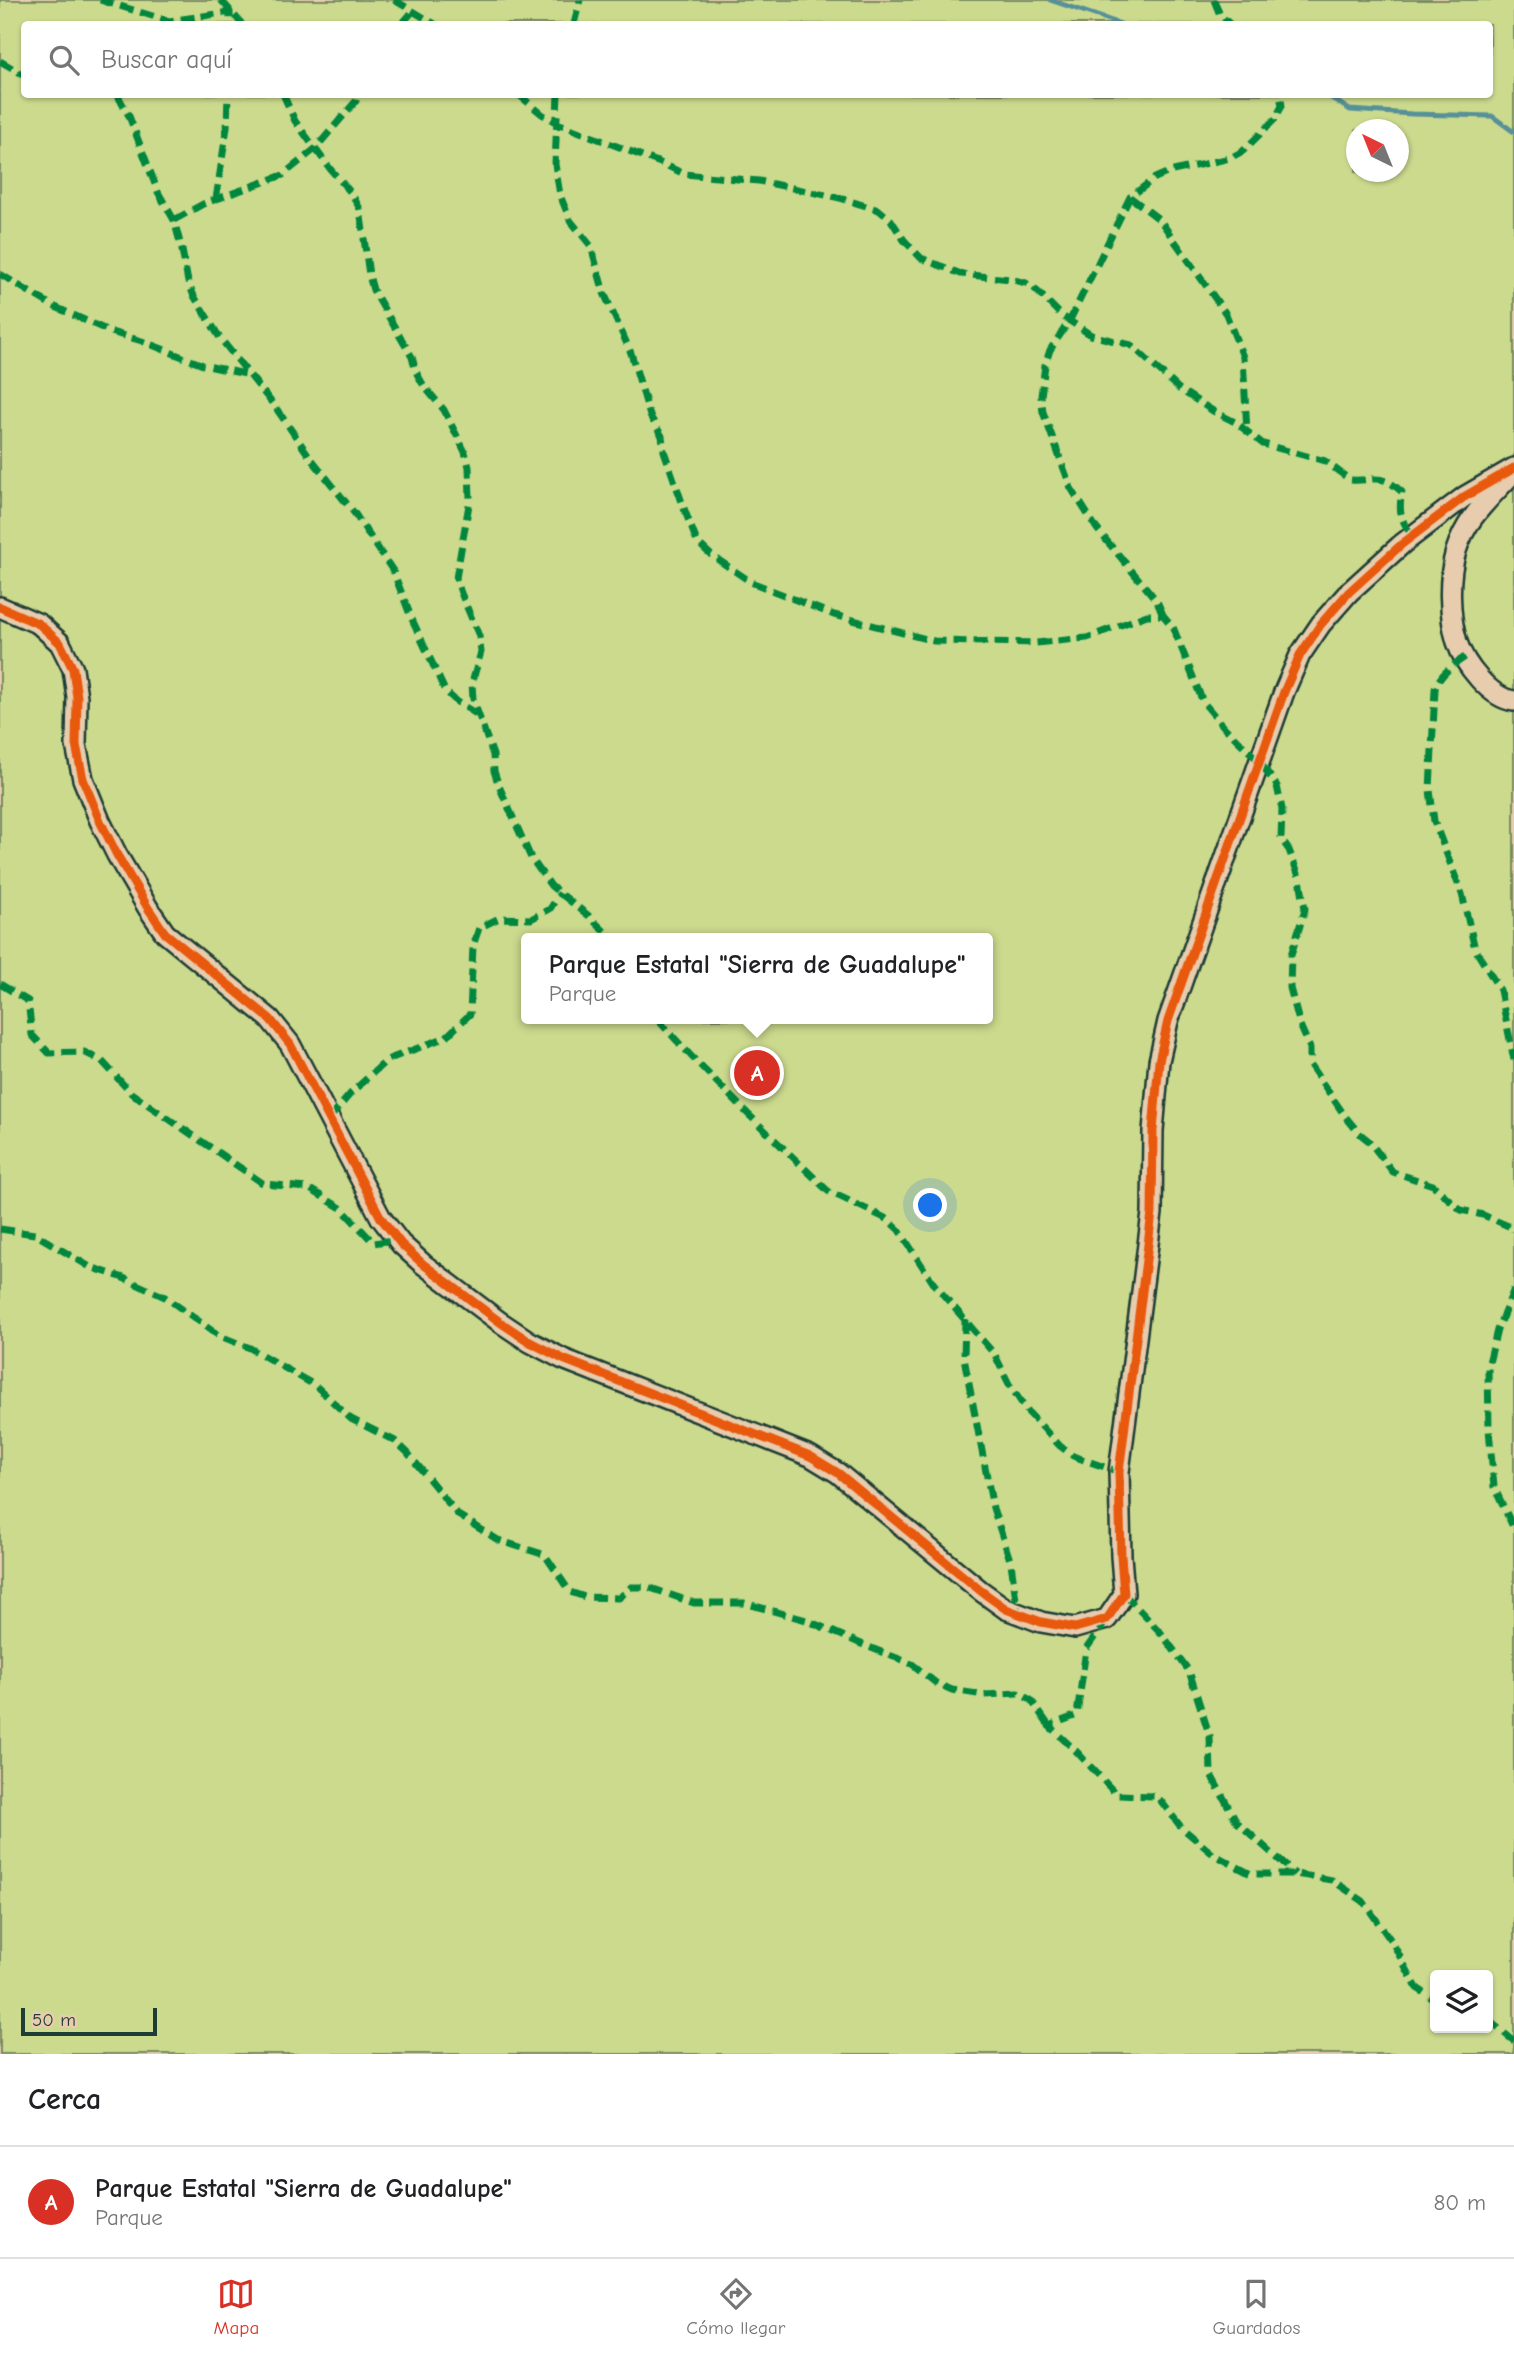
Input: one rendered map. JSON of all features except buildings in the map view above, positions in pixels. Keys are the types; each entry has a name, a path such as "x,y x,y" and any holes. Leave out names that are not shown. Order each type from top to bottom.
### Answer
{"street":[{"path":"0,607 39,624 60,643 73,669 77,698 76,745 83,779 117,855 148,908 165,933 270,1020 290,1044 381,1218 401,1244 423,1265 500,1322 563,1359 810,1456 838,1473 1006,1609 1041,1622 1075,1628 1107,1619 1125,1594 1121,1556 1119,1472 1152,1213 1153,1131 1159,1061 1168,1021 1283,692 1300,655 1349,592 1402,544 1453,505 1514,470"},
{"path":"1514,470 1471,517 1456,552 1450,591 1457,642 1465,657 1481,682 1504,700 1514,701"}],"green space":[{"path":"0,0 1514,0 1514,2054 0,2054"}],"waterway":[{"path":"1050,0 1112,21"},
{"path":"1331,98 1350,110 1492,116 1514,132"}],"marked path":[{"path":"100,0 169,21"},
{"path":"221,0 239,21"},
{"path":"394,0 430,21"},
{"path":"575,21 580,0"},
{"path":"1214,0 1220,15 1227,21"},
{"path":"405,21 413,11"},
{"path":"169,21 230,12 230,21"},
{"path":"0,61 21,73"},
{"path":"119,98 129,116 158,192 174,220 188,282 194,296 220,338 355,514 393,571 445,691 478,715"},
{"path":"216,199 227,127 228,98"},
{"path":"285,98 295,121 352,194 360,209 373,290 412,357 416,372 444,410 465,452 469,467 470,499 456,578 479,636 481,652 472,683 473,699 493,755 499,786 531,858 551,886 606,933"},
{"path":"174,220 203,204 283,175 315,149 357,98"},
{"path":"523,98 557,123 684,174 759,181 840,198 879,210 891,220 904,240 921,258 961,274 1026,283 1062,316 1091,335 1131,345 1179,389 1235,422 1263,444 1325,461 1350,480 1377,479 1388,482 1402,492 1401,516 1412,536"},
{"path":"558,98 555,164 560,195 570,220 591,246 604,293 631,353 650,416 662,436 664,451 697,542 711,555 751,582 834,615 934,641 1036,643 1087,638 1147,615 1163,615 1173,627 1203,702 1259,761 1277,786 1282,809 1281,839 1289,850 1300,879 1305,909 1291,955 1290,988 1300,1025 1310,1048 1310,1065 1345,1116 1393,1172 1433,1185 1461,1210 1483,1215 1513,1228 1514,1231"},
{"path":"1163,615 1157,601 1097,529 1071,488 1043,412 1041,396 1045,365 1050,350 1070,320 1130,197 1155,178 1169,172 1230,158 1243,151 1275,119 1282,106 1281,98"},
{"path":"1130,197 1160,220 1226,314 1243,357 1247,432"},
{"path":"0,274 51,305 111,332 203,365 250,375"},
{"path":"1465,657 1443,675 1435,689 1430,790 1434,821 1462,894 1475,949 1500,990 1514,1060"},
{"path":"329,1119 351,1093 387,1060 446,1037 470,1014 473,946 479,928 499,918 531,919 550,909 560,893"},
{"path":"0,984 28,1001 32,1035 49,1053 84,1052 102,1061 131,1093 264,1184 308,1188 341,1208 374,1243 397,1239"},
{"path":"662,1024 748,1114 828,1191 887,1219 899,1230 934,1284 995,1355 1009,1384 1027,1411 1060,1446 1073,1456 1119,1472"},
{"path":"0,1229 35,1234 90,1267 121,1277 165,1297 218,1335 250,1348 316,1386 351,1419 395,1441 458,1515 498,1540 545,1555 570,1592 585,1597 619,1598 631,1587 648,1587 694,1603 744,1603 806,1620 912,1664 936,1683 952,1690 984,1695 1018,1693 1031,1700 1049,1726"},
{"path":"1514,1289 1497,1330 1488,1367 1494,1487 1514,1529"},
{"path":"965,1319 964,1358 993,1508 1011,1563 1018,1614"},
{"path":"1124,1594 1162,1634 1189,1671 1210,1737 1211,1775 1237,1822 1295,1874"},
{"path":"1107,1620 1086,1649 1077,1715 1049,1726 1117,1795 1157,1796 1181,1827 1213,1854 1251,1874 1295,1874 1332,1880 1363,1901 1392,1942 1417,1988 1430,1997"},
{"path":"1493,2024 1514,2041"}],"cycle path":[{"path":"0,607 39,624 60,643 73,669 77,697 76,745 83,779 117,855 148,908 165,933 270,1019 290,1044 381,1218 401,1244 423,1264 530,1342 563,1359 810,1456 838,1473 1006,1609 1041,1622 1075,1628 1107,1619 1124,1594 1119,1472 1152,1213 1153,1131 1159,1061 1168,1021 1284,692 1300,655 1321,624 1349,592 1402,544 1464,497 1514,468"}],"place":[{"name":"Parque Estatal \"Sierra de Guadalupe\"","path":"757,1073"}]}
